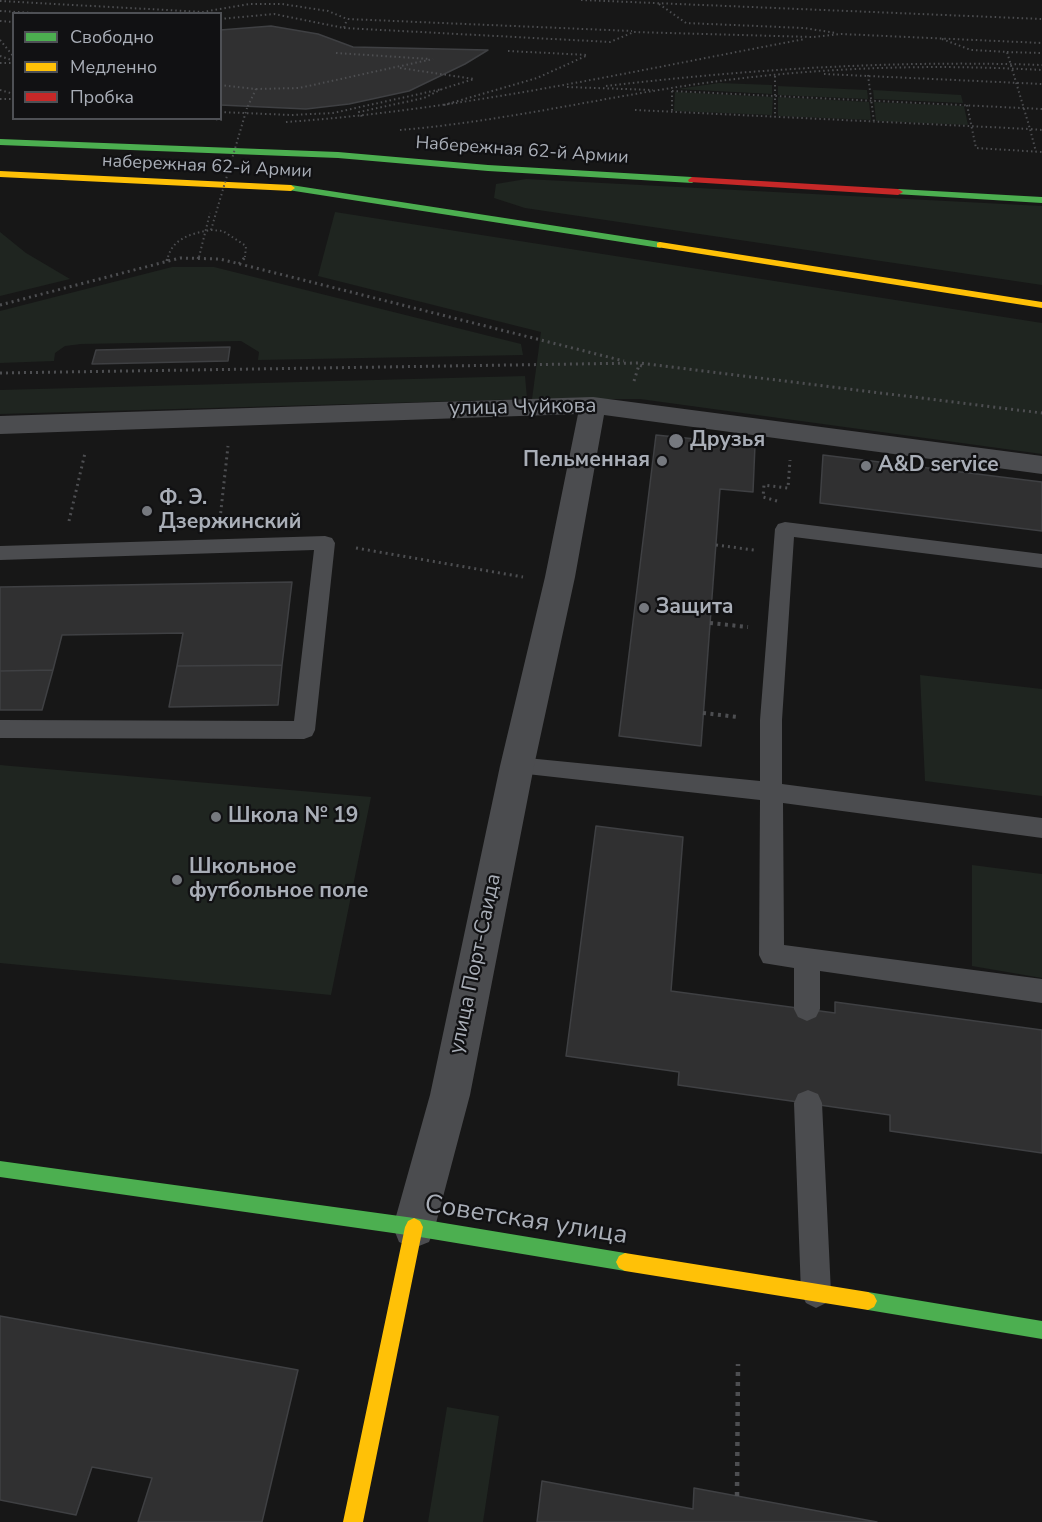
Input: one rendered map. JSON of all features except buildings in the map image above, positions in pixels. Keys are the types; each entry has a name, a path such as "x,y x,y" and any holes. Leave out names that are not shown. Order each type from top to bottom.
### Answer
{"main road":[{"name":"Набережная 62-й Армии","path":"0,142 338,155 488,168 1042,200"},
{"path":"210,184 257,170 219,150"},
{"path":"306,189 277,172 338,155"},
{"path":"453,177 488,168"},
{"name":"набережная 62-й Армии","path":"0,174 306,189 1042,305"},
{"path":"444,200 463,214"},
{"name":"Советская улица","path":"0,1169 414,1227 1042,1330"},
{"name":"улица Порт-Саида","path":"353,1522 414,1227"}],"street":[{"name":"улица Чуйкова","path":"0,425 609,407 1042,465"},
{"name":"улица Порт-Саида","path":"414,1227 450,1095 517,766 560,577 609,407"}],"lane":[{"path":"1042,561 785,529 771,720 772,955 1042,991"},
{"path":"0,554 325,543 304,730 0,729"},
{"path":"517,766 771,792 1042,828"},
{"path":"807,958 807,1009"},
{"path":"808,1103 816,1293"}],"path":[{"path":"276,4 278,0"},
{"path":"581,0 1042,19"},
{"path":"0,1 185,12"},
{"path":"658,3 686,23 804,28 841,34 1042,43"},
{"path":"205,12 222,7 276,4 306,7 347,19 814,38"},
{"path":"0,11 17,12"},
{"path":"222,19 274,14 344,28 610,42 634,32"},
{"path":"344,28 347,19"},
{"path":"276,122 362,117 414,111 841,34"},
{"path":"939,38 971,50 1042,53"},
{"path":"0,40 12,55"},
{"path":"414,111 495,92 537,78 588,55 508,51"},
{"path":"1006,52 1036,152"},
{"path":"222,85 298,88 433,59 336,53"},
{"path":"396,130 484,122 663,90 775,73 867,64 1010,63 1042,65"},
{"path":"867,64 874,122"},
{"path":"222,112 269,115 334,113 474,80 398,67"},
{"path":"801,73 867,69 1011,68 1042,70"},
{"path":"594,88 757,71 1042,84"},
{"path":"775,73 775,117"},
{"path":"561,86 1042,109"},
{"path":"211,230 255,88"},
{"path":"362,117 359,112 424,98 442,89"},
{"path":"672,91 672,112"},
{"path":"967,105 976,148 1042,152"},
{"path":"635,110 1042,130"},
{"path":"222,120 231,121"},
{"path":"242,122 254,122"},
{"path":"237,128 249,129"},
{"path":"198,258 207,220"},
{"path":"167,261 167,254 173,245 183,238 211,230 223,231 246,246 247,254 239,264"},
{"path":"0,305 167,261 198,258 220,259 639,365 1042,415"},
{"path":"0,375 639,365"},
{"path":"609,407 639,365"},
{"path":"218,547 229,443"},
{"path":"62,551 86,448"},
{"path":"763,497 764,485 788,488 790,455"},
{"path":"325,543 523,577"},
{"path":"737,1496 738,1364"}],"shaded area":[{"path":"719,83 772,85 772,94 677,89"},
{"path":"778,86 867,90 868,99 778,95"},
{"path":"873,90 961,95 963,103 874,99"},
{"path":"675,92 773,97 772,115 674,111"},
{"path":"778,97 869,102 871,120 778,116"},
{"path":"874,102 964,106 968,125 876,121"},
{"path":"526,179 1042,206 1042,285 525,208 494,198 496,184"},
{"path":"335,212 1042,323 1042,454 640,399 532,399 541,332 318,276"},
{"path":"0,232 26,253 70,279 0,296"},
{"path":"172,267 214,267 521,344 523,355 258,360 259,352 241,341 81,344 65,346 55,353 54,361 0,363 0,311"},
{"path":"525,376 527,399 0,414 0,390"},
{"path":"920,675 1042,689 1042,796 925,781"},
{"name":"Школьное футбольное поле","path":"0,765 371,797 331,995 0,963"},
{"path":"972,865 1042,874 1042,978 972,966"},
{"path":"447,1407 499,1416 483,1522 428,1522"}],"traffic: fast":[{"path":"0,142 338,155 488,168 692,180"},
{"path":"291,188 660,245"},
{"path":"898,192 1042,200"},
{"path":"0,1169 414,1227 625,1262"},
{"path":"868,1301 1042,1330"}],"traffic: slow":[{"path":"0,174 291,188"},
{"path":"660,245 1042,305"},
{"path":"353,1522 414,1227"},
{"path":"625,1262 868,1301"}],"traffic: jam":[{"path":"692,180 898,192"}],"place":[{"name":"Друзья","path":"676,441"},
{"name":"Пельменная","path":"662,461"},
{"name":"A&D service","path":"866,466"},
{"name":"Ф. Э. Дзержинский","path":"147,511"},
{"name":"Защита","path":"644,608"},
{"name":"Школа № 19","path":"216,817"},
{"name":"Школьное футбольное поле","path":"177,880"}]}
